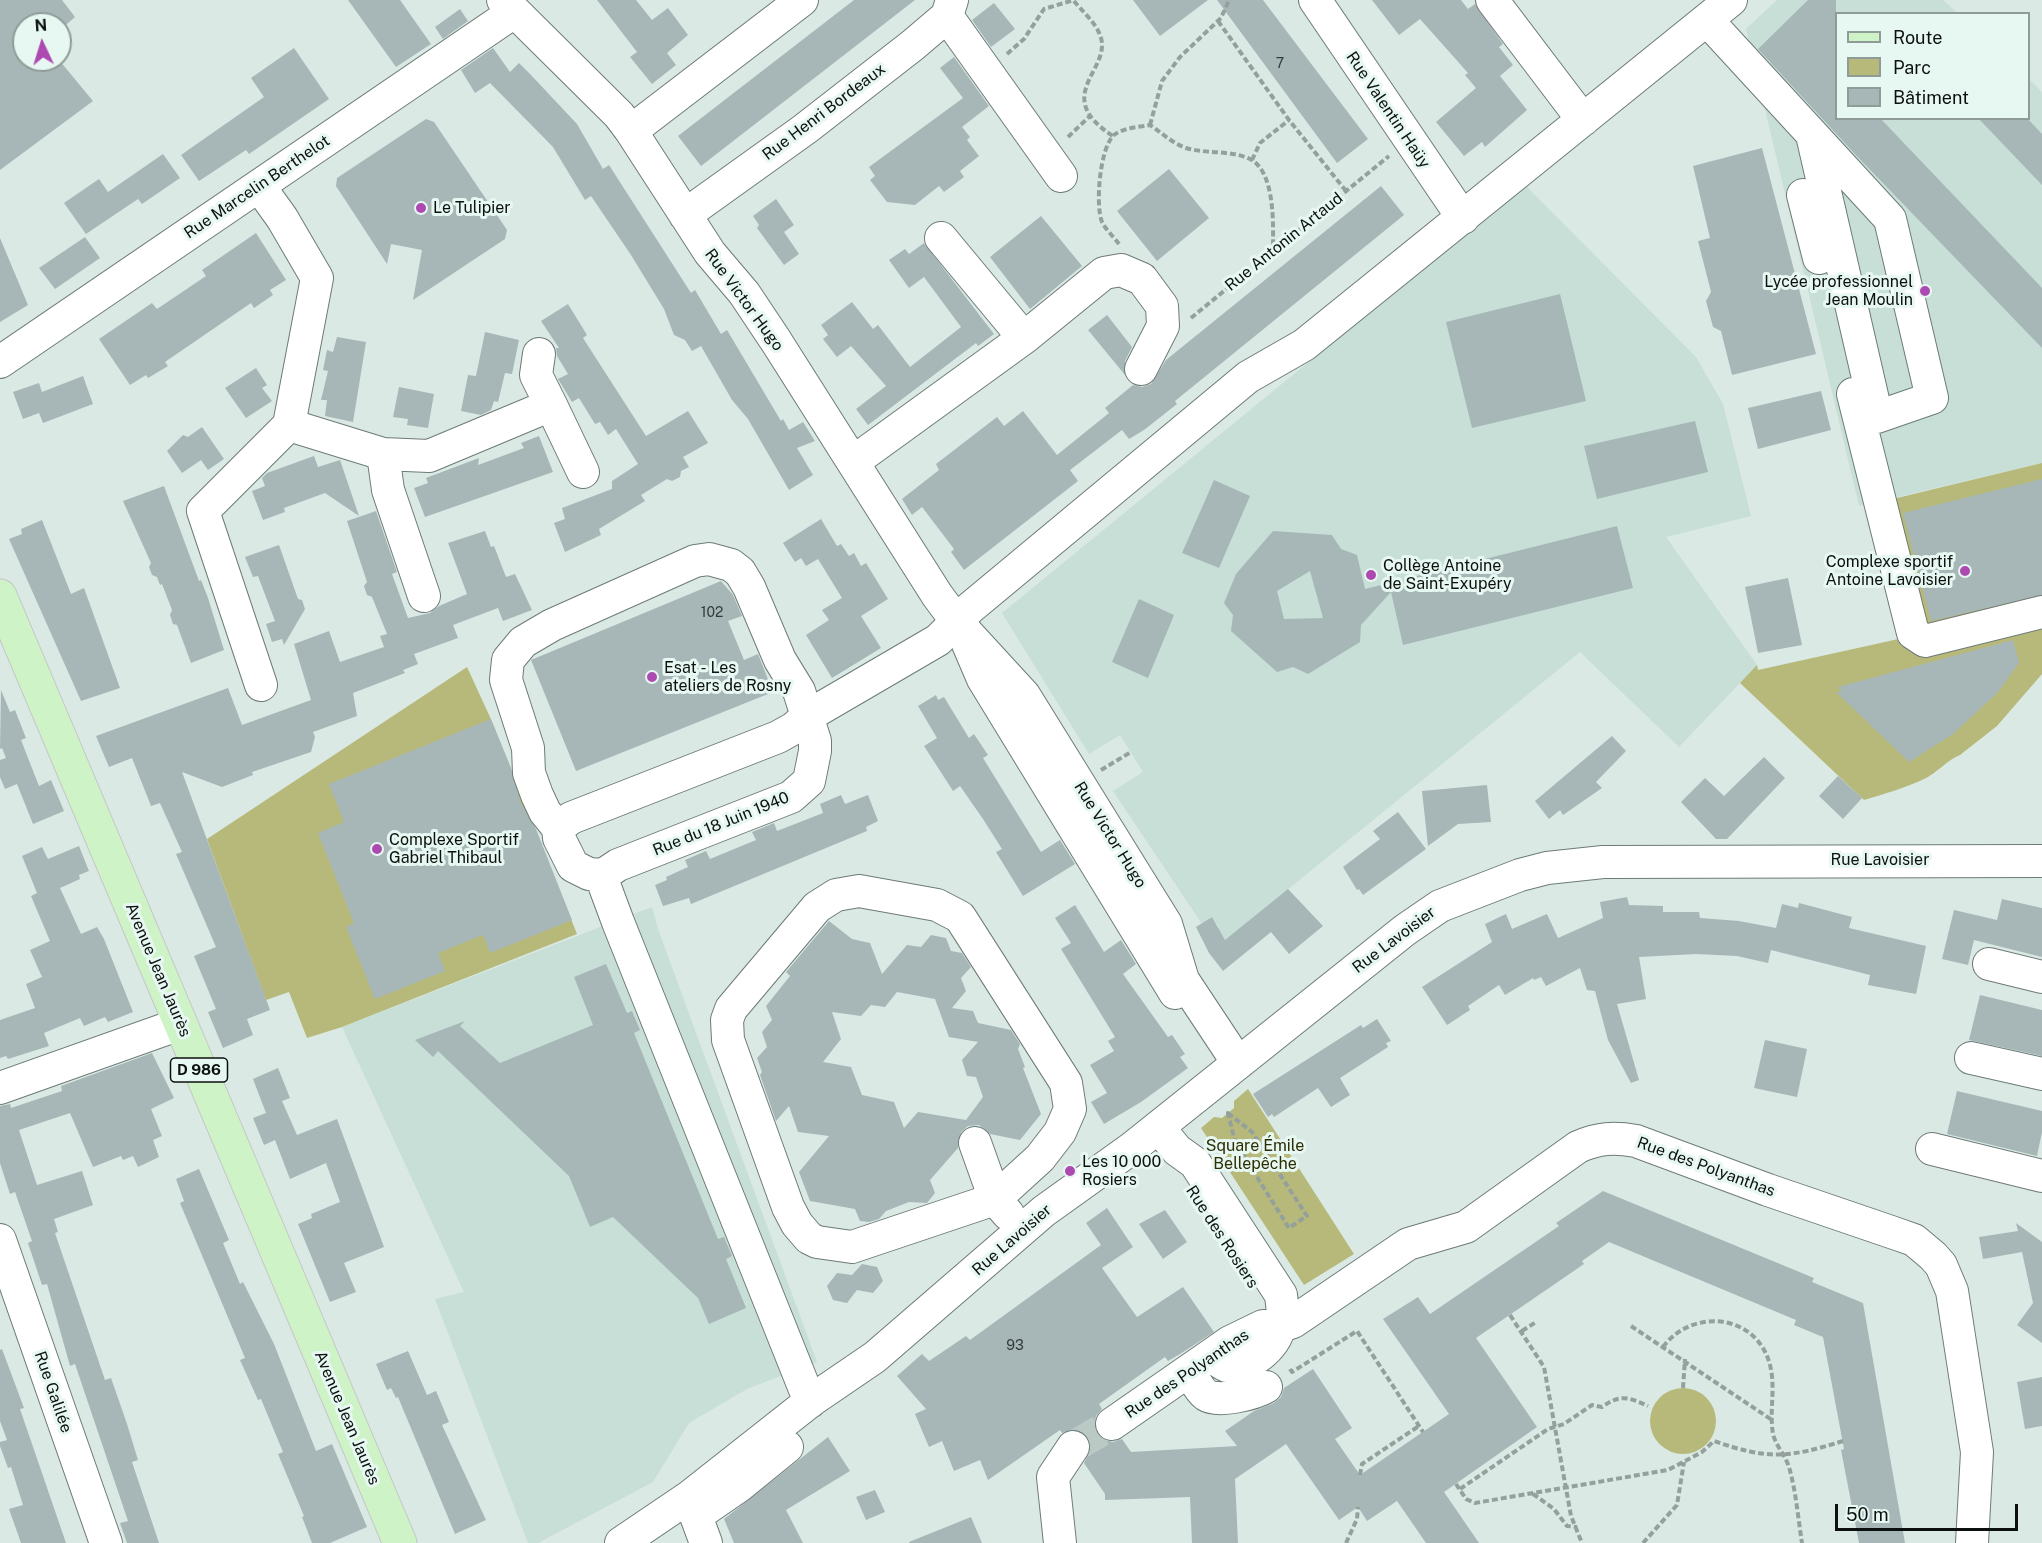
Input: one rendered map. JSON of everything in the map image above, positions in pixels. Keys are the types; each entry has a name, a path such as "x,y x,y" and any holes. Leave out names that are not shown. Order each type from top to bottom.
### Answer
{"main road":[{"name":"Avenue Jean Jaurès","path":"0,596 400,1543"}],"street":[{"path":"631,130 802,0"},
{"name":"Rue Valentin Haüy","path":"1315,0 1463,218"},
{"path":"1492,0 1583,120"},
{"path":"558,828 571,818 778,737 807,717 938,640 970,608 1248,377 1304,345 1731,0"},
{"name":"Rue Victor Hugo","path":"509,6 619,115 710,253 744,293 937,596 957,622 983,679 1232,1067"},
{"name":"Rue Marcelin Berthelot","path":"0,362 259,186 509,6"},
{"path":"950,8 984,70 1061,176"},
{"name":"Rue Henri Bordeaux","path":"685,215 805,129 950,8"},
{"path":"1707,20 1890,219 1932,398 1876,417 1812,135"},
{"path":"259,186 282,218 317,278 289,425 203,511 261,685"},
{"path":"1803,195 1913,633 1925,641 2042,612"},
{"path":"941,238 1024,338"},
{"path":"853,462 1024,338 1104,273 1121,270 1142,279 1162,306 1163,326 1141,369"},
{"path":"539,354 536,375 583,472"},
{"path":"289,425 383,454 429,456 551,405"},
{"path":"383,454 388,490 424,596"},
{"path":"807,717 799,691 780,660 757,605 740,572 731,565 709,560 695,561 552,625 524,642 507,660 506,680 528,747 532,780 545,812 558,828 559,838 573,866 588,874 603,875 604,887 810,1402"},
{"name":"Rue du 18 Juin 1940","path":"603,875 618,865 791,797 802,790 809,781 815,741 807,717"},
{"name":"Rue Lavoisier","path":"621,1543 697,1518 810,1402 875,1357 1064,1196 1167,1138 1232,1067 1429,912 1534,871 1628,861 2042,861"},
{"path":"859,891 937,905 960,917 1066,1083 1070,1109 1060,1132 1040,1158 995,1199 852,1247 817,1242 803,1233 797,1224 788,1208 728,1040 727,1020 731,1009 825,900 847,892 859,891"},
{"path":"1989,964 2042,976"},
{"path":"0,1088 180,1024"},
{"path":"1971,1058 2042,1074"},
{"name":"Rue des Rosiers","path":"1167,1138 1195,1163 1281,1295 1281,1327"},
{"name":"Rue des Polyanthas","path":"1112,1424 1250,1331 1263,1326 1281,1327 1310,1312 1408,1244 1466,1227 1578,1147 1605,1138 1636,1141 1768,1190 1914,1240 1941,1265 1952,1291 1976,1433 1978,1474 1972,1543"},
{"path":"975,1143 995,1199 1022,1231"},
{"path":"1932,1149 2042,1176"},
{"name":"Rue Galilée","path":"0,1240 106,1543"},
{"name":"Rue Lavoisier","path":"648,1543 697,1518 739,1486 829,1412 875,1357"},
{"path":"1201,1364 1207,1396 1215,1398 1246,1395 1266,1387"},
{"path":"1060,1543 1053,1477 1073,1448"}],"path":[{"path":"984,70 1024,39 1044,9 1074,0 1100,35 1102,53 1084,86 1085,102 1095,125 1113,136"},
{"path":"1150,125 1162,81 1180,57 1218,21 1229,0"},
{"path":"1218,21 1289,120 1346,191"},
{"path":"1252,160 1260,143 1289,120"},
{"path":"1121,270 1120,246 1102,223 1098,207 1106,150 1113,136 1124,130 1150,125 1185,147 1252,160 1260,169 1268,186 1272,205 1273,251"},
{"name":"Rue Antonin Artaud","path":"1157,338 1174,333 1408,140"},
{"path":"1228,1113 1252,1132 1307,1216 1289,1228 1235,1142 1228,1113"},
{"path":"1510,1315 1544,1367 1571,1516 1582,1543"},
{"path":"1663,1347 1669,1339 1690,1324 1716,1320 1737,1326 1760,1346 1770,1363 1773,1385 1774,1438 1789,1465 1802,1543"},
{"path":"1522,1331 1536,1322"},
{"path":"1631,1326 1685,1359 1773,1420"},
{"path":"1281,1327 1292,1372 1357,1331 1423,1432"},
{"path":"1683,1388 1685,1359"},
{"path":"1460,1489 1548,1429 1556,1428 1592,1405 1602,1407 1615,1398 1627,1396 1648,1406"},
{"path":"1360,1475 1362,1464 1419,1426"},
{"path":"1456,1484 1466,1499 1475,1503 1668,1470 1702,1452 1714,1442 1758,1454 1784,1456 1843,1442"},
{"path":"1643,1543 1677,1504 1684,1461"},
{"path":"1532,1493 1548,1503 1567,1527 1577,1527"},
{"path":"1346,1543 1357,1519 1358,1507"}],"shaded area":[{"name":"Lycée professionnel Jean Moulin","path":"1777,0 1943,0 1956,12 1835,12 1835,120 2030,120 2030,80 2042,92 2042,463 1859,506 1746,29"},
{"name":"Collège Antoine de Saint-Exupéry","path":"1525,185 1696,357 1723,404 1751,516 1666,537 1757,665 1679,747 1580,652 1212,951 1202,939 1219,928 1212,917 1202,924 1113,791 1143,772 1120,735 1089,754 1002,613"},
{"path":"652,907 659,932 817,1362 747,1389 689,1423 653,1482 538,1543 528,1543 435,1299 464,1292 342,1027"}],"green space":[{"name":"Complexe sportif Antoine Lavoisier","path":"2042,463 2042,674 1997,726 1960,755 1924,779 1864,800 1740,683 1757,665 1758,670 1903,638 1872,504"},
{"name":"Complexe Sportif Gabriel Thibaul","path":"467,667 490,717 577,934 342,1027 307,1038 289,992 266,1000 207,839"},
{"name":"Square Émile Bellepêche","path":"1248,1089 1354,1254 1304,1285 1201,1128 1214,1117 1222,1118 1234,1108 1234,1101"},
{"path":"1683,1388 1695,1391 1706,1398 1713,1409 1716,1421 1713,1433 1706,1444 1695,1451 1683,1454 1671,1451 1660,1444 1653,1433 1650,1421 1653,1409 1660,1398 1671,1391"}],"building":[{"path":"0,0 62,0 71,12 12,12 12,72 69,72 93,101 0,170"},
{"path":"348,0 400,0 431,44 396,67"},
{"path":"597,0 636,0 652,20 668,8 688,35 667,53 676,65 652,84 630,57 637,52"},
{"path":"854,0 915,0 701,166 678,136"},
{"path":"1133,0 1208,0 1160,36"},
{"path":"1217,0 1263,0 1368,139 1337,163"},
{"path":"1372,0 1461,0 1468,9 1475,4 1503,44 1499,47 1513,65 1500,76 1527,110 1485,147 1482,142 1464,156 1436,122 1476,88 1465,75 1468,73 1420,19 1399,35"},
{"path":"1808,0 1836,0 1835,120 1882,120 2042,288 2042,348 1854,153 1758,49"},
{"path":"994,3 1015,29 991,47 972,20"},
{"path":"460,9 468,21 443,39 435,27"},
{"path":"294,48 329,99 249,154 246,150 199,181 181,155 264,97 251,78"},
{"path":"493,48 510,72 519,63 531,75 577,124 603,169 609,165 691,293 695,290 721,334 727,330 781,421 783,419 789,430 803,422 815,441 797,448 813,475 789,490 748,419 732,400 701,346 692,351 685,340 674,335 664,309 631,255 591,196 585,200 553,147 490,83 475,93 461,70"},
{"path":"954,57 989,106 962,127 970,137 967,140 979,156 960,171 964,177 944,192 939,186 915,205 887,202 870,180 875,176 869,167 963,98 940,68"},
{"name":"Le Tulipier","path":"426,119 434,122 507,230 505,239 413,300 422,250 391,244 387,264 336,186 337,178"},
{"path":"1980,120 2029,120 2042,134 2042,185"},
{"path":"1762,148 1816,354 1732,375 1721,331 1713,327 1706,301 1711,292 1698,241 1710,238 1693,166"},
{"path":"163,154 180,178 142,204 138,199 86,234 64,203 99,179 108,192"},
{"path":"1169,169 1209,218 1157,261 1117,211"},
{"path":"1381,186 1404,215 1175,401 1177,404 1144,430 1129,439 1122,430 1070,470 1078,481 964,570 951,552 954,549 922,507 912,515 902,499 939,470 936,464 997,417 1004,426 1023,411 1057,455 1109,413 1105,408 1133,385 1142,387 1151,384 1166,360"},
{"path":"776,199 794,225 784,232 799,254 784,265 757,228 759,225 753,216"},
{"path":"1041,216 1082,266 1030,309 990,257"},
{"path":"256,233 286,280 270,290 273,295 254,308 251,303 165,362 168,366 130,385 99,339 152,303 157,309 206,276 202,270"},
{"path":"85,237 100,258 55,289 39,268"},
{"path":"0,238 28,305 0,322"},
{"path":"924,243 994,334 978,346 976,343 868,425 856,409 886,386 851,346 837,357 823,339 828,335 821,325 852,302 873,329 878,325 910,367 961,327 924,277 909,288 889,260 905,249 909,254"},
{"path":"1560,294 1586,401 1472,428 1446,322"},
{"path":"568,304 587,335 583,338 646,436 688,411 708,443 683,457 689,467 681,471 680,477 672,481 667,479 641,495 645,501 599,529 601,535 565,552 554,523 565,519 562,508 612,489 612,481 638,464 616,429 608,435 600,422 595,424 579,398 572,402 558,379 568,374 557,356 556,348 559,348 541,321"},
{"path":"1107,315 1132,347 1125,361 1125,375 1088,330"},
{"path":"485,332 519,340 512,374 505,373 498,402 494,401 491,410 481,415 461,411 468,375 476,376"},
{"path":"337,337 366,342 353,422 325,416 327,400 321,400 328,371 323,370 327,350 333,352"},
{"path":"256,368 267,385 262,388 272,401 246,418 225,388"},
{"path":"83,376 93,404 43,423 39,413 23,419 13,392 39,383 42,392"},
{"path":"399,387 434,394 428,428 407,425 408,419 393,417"},
{"path":"1821,391 1831,430 1758,449 1748,408"},
{"path":"1695,421 1708,472 1597,499 1584,446"},
{"path":"202,427 224,459 208,470 201,460 182,473 167,451 183,435 188,437"},
{"path":"539,436 553,472 425,517 414,488 428,483 426,478 479,458 478,465 524,448 521,443"},
{"path":"314,456 318,467 340,460 359,516 325,493 284,508 285,512 263,520 252,491 265,486 262,478 267,473"},
{"path":"2042,479 2042,595 1931,621 1903,513"},
{"path":"1214,480 1250,496 1219,568 1182,553"},
{"path":"164,486 199,581 201,580 208,598 224,650 191,663 177,625 173,624 170,615 172,610 162,584 160,585 157,577 152,575 149,567 151,563 123,501"},
{"path":"376,511 397,572 392,574 408,618 430,613 439,606 467,594 448,543 485,531 491,547 494,546 506,577 515,574 532,610 503,621 498,608 453,625 458,638 414,654 418,664 403,670 405,673 353,693 357,716 313,732 315,737 311,752 252,772 253,775 222,787 182,772 270,1010 247,1019 253,1035 223,1048 208,1012 216,1009 194,956 216,947 176,854 182,852 160,803 151,806 132,758 109,767 96,736 228,688 242,725 311,700 294,644 329,631 340,662 384,647 380,636 387,634 372,597 367,595 364,586 367,582 347,521"},
{"path":"821,519 837,546 841,544 849,556 854,553 861,566 866,563 888,599 861,616 881,648 832,678 806,635 829,620 822,610 842,598 818,559 806,566 801,558 795,562 783,543"},
{"path":"42,520 71,594 84,588 120,688 81,701 9,539 22,534 21,529"},
{"path":"1617,526 1633,588 1403,645 1391,592 1361,625 1360,642 1308,674 1293,667 1277,672 1231,631 1233,615 1224,603 1236,574 1273,531 1332,535 1341,549 1357,555 1365,589","holes":["1310,571 1323,618 1284,619 1277,591"]},
{"path":"279,545 298,599 302,600 305,609 284,645 282,639 272,642 266,624 275,621 258,576 253,577 245,557"},
{"path":"1788,578 1802,645 1758,653 1745,587"},
{"name":"Esat - Les ateliers de Rosny","path":"721,581 733,595 742,616 728,621 744,660 758,654 773,692 576,771 531,660"},
{"path":"1139,599 1174,615 1148,678 1112,662"},
{"path":"2013,640 2019,663 1998,692 1953,734 1909,762 1836,692 1842,691 1838,687"},
{"path":"1,690 10,712 15,710 26,738 21,740 39,786 51,780 64,811 33,824 17,784 5,789 0,777 0,760 6,758 2,748 0,749"},
{"path":"936,695 938,700 944,697 969,738 974,734 988,755 983,758 1041,852 1060,840 1075,864 1023,896 996,852 1002,849 983,819 960,786 953,791 924,746 937,738 918,706"},
{"path":"491,719 511,768 520,801 536,829 572,920 490,953 483,935 438,953 445,971 375,999 346,927 354,923 318,833 344,822 329,784"},
{"path":"1612,736 1626,751 1596,782 1602,788 1563,815 1560,810 1549,819 1535,801"},
{"path":"1764,757 1785,778 1727,839 1716,839 1681,802 1705,778 1724,796"},
{"path":"1838,776 1862,798 1843,819 1819,796"},
{"path":"1487,785 1491,822 1458,824 1428,846 1422,791"},
{"path":"841,795 845,804 868,795 878,821 866,827 867,831 691,904 689,898 663,906 655,885 688,867 685,860 706,851 710,859 756,840 752,832 774,823 777,831 823,813 820,804"},
{"path":"1398,812 1426,849 1363,895 1359,889 1357,890 1343,867 1380,839 1373,831"},
{"path":"79,846 89,871 79,875 80,879 60,888 81,934 97,927 133,1012 108,1022 105,1017 84,1026 80,1018 44,1033 49,1046 8,1059 6,1056 0,1058 0,1020 35,1008 26,984 42,977 30,950 50,941 31,896 37,893 22,856 42,847 48,859"},
{"path":"1288,889 1323,926 1289,954 1271,932 1223,971 1209,953 1196,927 1212,917 1225,940"},
{"path":"1627,897 1629,905 1663,906 1663,912 1699,912 1700,918 1739,921 1776,928 1782,904 1798,908 1799,903 1852,917 1849,928 1926,946 1916,994 1868,985 1870,975 1771,950 1768,963 1737,956 1696,954 1639,957 1646,999 1617,1004 1639,1080 1631,1083 1608,1040 1595,991 1587,990 1580,968 1546,986 1541,977 1534,980 1533,978 1505,995 1499,985 1468,1006 1470,1010 1447,1025 1422,987 1492,942 1485,924 1506,914 1512,929 1547,914 1558,938 1603,918 1600,902"},
{"path":"2002,899 2042,908 2042,957 1974,940 1968,965 1942,959 1954,910 1997,920"},
{"path":"1075,905 1104,952 1121,940 1136,964 1123,974 1168,1037 1172,1035 1185,1054 1180,1057 1188,1068 1141,1102 1104,1124 1091,1102 1107,1093 1090,1065 1114,1051 1108,1041 1115,1037 1061,949 1071,943 1055,918"},
{"path":"829,921 852,939 870,943 882,974 907,945 921,947 931,935 946,938 951,951 962,953 971,967 961,978 966,991 952,1008 973,1011 978,1023 1011,1030 1020,1044 1018,1049 1025,1067 1023,1068 1041,1114 1020,1140 990,1134 979,1125 968,1126 961,1132 958,1148 930,1180 935,1193 927,1203 909,1202 886,1211 879,1219 869,1222 860,1221 855,1209 810,1201 799,1172 829,1136 798,1132 789,1106 776,1121 760,1075 762,1072 757,1058 767,1047 762,1032 772,1020 766,1006 790,976 786,972","holes":["897,992 935,999 949,1037 978,1042 962,1060 967,1076 976,1077 983,1097 966,1120 918,1112 904,1128 894,1102 862,1095 851,1067 823,1062 841,1039 832,1012 861,1016 871,1005 885,1007"]},
{"path":"606,964 627,1013 632,1011 640,1030 634,1033 718,1239 724,1237 732,1256 726,1259 746,1308 709,1324 698,1298 613,1217 590,1227 569,1176 438,1051 433,1057 415,1040 465,1021 460,1026 500,1063 593,1025 574,977"},
{"path":"1980,995 2042,1010 2042,1056 1969,1040"},
{"path":"1377,1019 1391,1041 1386,1043 1388,1047 1340,1078 1350,1095 1331,1107 1318,1088 1274,1117 1272,1114 1268,1117 1253,1094 1361,1025 1363,1028"},
{"path":"1765,1040 1807,1049 1797,1097 1754,1088"},
{"path":"152,1053 174,1098 151,1109 162,1136 153,1140 159,1157 138,1167 133,1156 123,1160 121,1156 93,1167 70,1113 19,1130 37,1185 82,1171 93,1205 54,1219 58,1232 55,1233 105,1380 111,1378 127,1424 138,1460 132,1462 159,1543 127,1543 120,1523 128,1521 75,1364 70,1366 47,1284 42,1285 28,1243 32,1241 15,1192 10,1194 0,1163 0,1106 10,1104 11,1108 62,1091 61,1086"},
{"path":"278,1068 290,1098 282,1101 297,1135 337,1119 384,1247 344,1263 356,1292 330,1302 298,1224 312,1218 311,1214 340,1202 326,1163 290,1179 275,1140 264,1145 253,1118 266,1113 253,1079"},
{"path":"1957,1091 2042,1111 2042,1132 2037,1156 1947,1134"},
{"path":"199,1169 229,1240 223,1243 240,1284 243,1282 274,1344 316,1451 332,1444 367,1527 330,1543 312,1543 302,1517 304,1516 278,1454 283,1452 261,1399 258,1400 240,1360 245,1358 180,1203 184,1201 176,1179"},
{"path":"1603,1191 1814,1278 1812,1282 1863,1303 1905,1543 1859,1543 1823,1337 1794,1325 1796,1320 1609,1242 1582,1261 1584,1264 1476,1338 1537,1427 1444,1492 1479,1543 1426,1543 1397,1501 1367,1521 1358,1507 1339,1520 1286,1444 1235,1479 1238,1543 1192,1543 1190,1497 1105,1500 1105,1494 1084,1463 1091,1449 1089,1440 1083,1432 1075,1429 1062,1433 1060,1430 988,1480 980,1460 954,1471 942,1441 929,1447 915,1414 926,1409 897,1376 922,1354 929,1361 966,1336 970,1340 1101,1245 1086,1223 1107,1208 1133,1247 1102,1268 1137,1317 1183,1287 1214,1332 1168,1361 1165,1357 1099,1404 1102,1409 1096,1416 1094,1425 1098,1435 1104,1440 1113,1442 1122,1439 1131,1452 1237,1446 1225,1431 1254,1411 1274,1403 1281,1397 1284,1388 1313,1369 1352,1428 1335,1439 1360,1475 1449,1414 1383,1319 1418,1297 1430,1314 1559,1226 1556,1223"},
{"path":"1165,1210 1187,1242 1163,1259 1139,1224"},
{"path":"2016,1223 2042,1242 2042,1343 2017,1325 2033,1303 2022,1252 1983,1259 1979,1237 2018,1231"},
{"path":"862,1264 877,1267 883,1281 873,1293 857,1290 847,1303 833,1300 827,1286 837,1273 852,1275"},
{"path":"2,1349 24,1408 20,1409 66,1543 21,1543 9,1509 23,1505 11,1467 8,1468 0,1446 0,1442 7,1440 0,1421 0,1350"},
{"path":"408,1351 427,1395 436,1391 449,1422 442,1425 486,1520 455,1534 398,1397 396,1398 391,1388 387,1390 376,1364"},
{"path":"2042,1377 2042,1426 2025,1429 2017,1382"},
{"path":"828,1437 850,1471 786,1510 803,1543 734,1543 724,1519"},
{"path":"875,1490 885,1512 866,1520 856,1497"},
{"path":"971,1517 982,1543 909,1543 909,1542"}],"tunnel":[{"path":"1073,1447 1112,1424"}],"place":[{"name":"Le Tulipier","path":"421,208"},
{"name":"Lycée professionnel Jean Moulin","path":"1925,291"},
{"name":"Complexe sportif Antoine Lavoisier","path":"1965,571"},
{"name":"Collège Antoine de Saint-Exupéry","path":"1371,575"},
{"name":"Esat - Les ateliers de Rosny","path":"652,677"},
{"name":"Complexe Sportif Gabriel Thibaul","path":"377,849"},
{"name":"Les 10 000 Rosiers","path":"1070,1171"}]}
